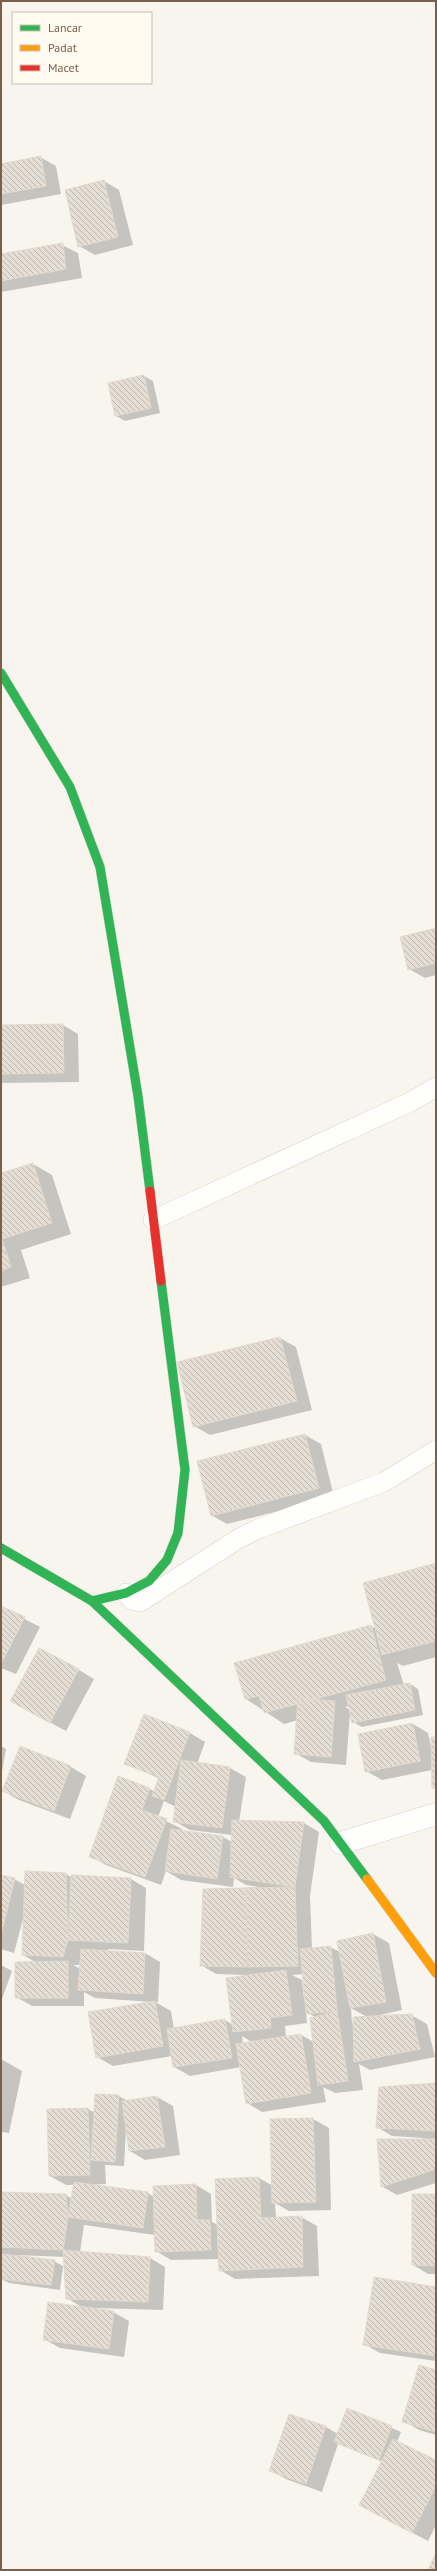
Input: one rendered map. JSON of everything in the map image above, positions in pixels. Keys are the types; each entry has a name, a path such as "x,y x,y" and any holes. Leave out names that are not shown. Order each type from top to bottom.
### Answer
{"street":[{"path":"1,675 70,787 100,867 138,1096 185,1470 178,1533 167,1560 150,1581 126,1593 92,1601"},
{"path":"1,1548 92,1601 273,1771 324,1821 436,1974"},
{"path":"341,1843 436,1814"}],"lane":[{"path":"153,1220 410,1102 436,1087"},
{"path":"126,1593 132,1600 140,1602 238,1539 258,1529 384,1482 436,1450"}],"building":[{"path":"41,156 46,186 1,194 1,164"},
{"path":"104,180 118,237 78,247 65,190"},
{"path":"63,243 66,269 1,281 1,254"},
{"path":"144,375 151,408 115,416 108,383"},
{"path":"436,928 436,963 408,970 400,937"},
{"path":"63,1024 64,1073 1,1074 1,1025"},
{"path":"33,1163 52,1223 2,1239 11,1267 1,1271 1,1173"},
{"path":"280,1337 297,1401 193,1427 177,1362"},
{"path":"305,1434 319,1488 211,1516 197,1461"},
{"path":"436,1563 436,1641 382,1655 363,1583"},
{"path":"1,1606 25,1617 1,1664"},
{"path":"371,1625 386,1680 264,1713 259,1696 245,1699 234,1663"},
{"path":"39,1648 79,1669 50,1723 10,1701"},
{"path":"410,1683 415,1710 352,1723 346,1695"},
{"path":"298,1698 335,1701 331,1757 294,1754"},
{"path":"144,1714 190,1732 164,1800 152,1796 159,1777 124,1764"},
{"path":"413,1723 420,1761 365,1772 358,1734"},
{"path":"431,1737 436,1737 436,1788 432,1788"},
{"path":"20,1746 71,1766 54,1811 2,1791"},
{"path":"181,1760 230,1767 222,1828 173,1822"},
{"path":"118,1776 150,1788 142,1810 167,1819 145,1877 89,1857"},
{"path":"232,1820 304,1822 295,1887 230,1877"},
{"path":"171,1829 223,1836 217,1879 165,1871"},
{"path":"25,1871 66,1873 68,1940 63,1957 22,1955"},
{"path":"1,1875 15,1878 1,1935"},
{"path":"71,1875 131,1878 128,1943 68,1940"},
{"path":"295,1887 298,1966 248,1967 246,1888"},
{"path":"246,1888 247,1967 200,1966 203,1889"},
{"path":"373,1933 386,2002 350,2008 337,1941"},
{"path":"331,1946 337,2011 306,2014 300,1949"},
{"path":"81,1949 145,1953 143,1994 78,1990"},
{"path":"68,1961 68,1998 15,1998 15,1962"},
{"path":"286,1970 292,2015 270,2018 271,2028 233,2032 226,1978"},
{"path":"155,2001 163,2046 96,2058 88,2012"},
{"path":"337,2011 348,2081 318,2085 310,2018"},
{"path":"412,2014 420,2049 354,2062 353,2017"},
{"path":"225,2019 232,2058 173,2067 167,2029"},
{"path":"301,2034 311,2093 246,2104 236,2044"},
{"path":"436,2083 436,2131 376,2128 379,2087"},
{"path":"95,2094 119,2095 115,2162 91,2160"},
{"path":"157,2096 165,2147 129,2151 122,2101"},
{"path":"88,2108 90,2175 49,2176 47,2109"},
{"path":"313,2118 316,2202 272,2203 270,2119"},
{"path":"377,2139 436,2139 436,2169 381,2187"},
{"path":"259,2177 261,2218 302,2216 303,2267 219,2271 215,2179"},
{"path":"74,2182 148,2192 143,2228 68,2217"},
{"path":"196,2184 197,2220 210,2220 211,2250 155,2252 153,2186"},
{"path":"1,2192 66,2194 68,2217 63,2250 1,2247"},
{"path":"412,2194 436,2194 436,2266 412,2265"},
{"path":"63,2250 150,2257 148,2302 66,2299"},
{"path":"2,2254 55,2260 51,2285 1,2279"},
{"path":"374,2277 436,2287 436,2356 363,2345"},
{"path":"48,2302 114,2311 109,2349 43,2340"},
{"path":"419,2365 436,2370 436,2432 402,2422"},
{"path":"347,2408 392,2426 379,2460 334,2442"},
{"path":"289,2414 326,2426 306,2484 269,2471"},
{"path":"393,2439 436,2460 436,2486 412,2533 359,2505"},
{"path":"436,2553 436,2570 428,2570"}],"traffic: fast":[{"path":"1,673 70,787 100,867 138,1096 150,1191"},
{"path":"92,1601 126,1593 149,1581 167,1560 178,1533 185,1470 161,1281"},
{"path":"1,1548 92,1601 324,1821 367,1879"}],"traffic: slow":[{"path":"367,1879 436,1973"}],"traffic: jam":[{"path":"150,1191 161,1281"}]}
